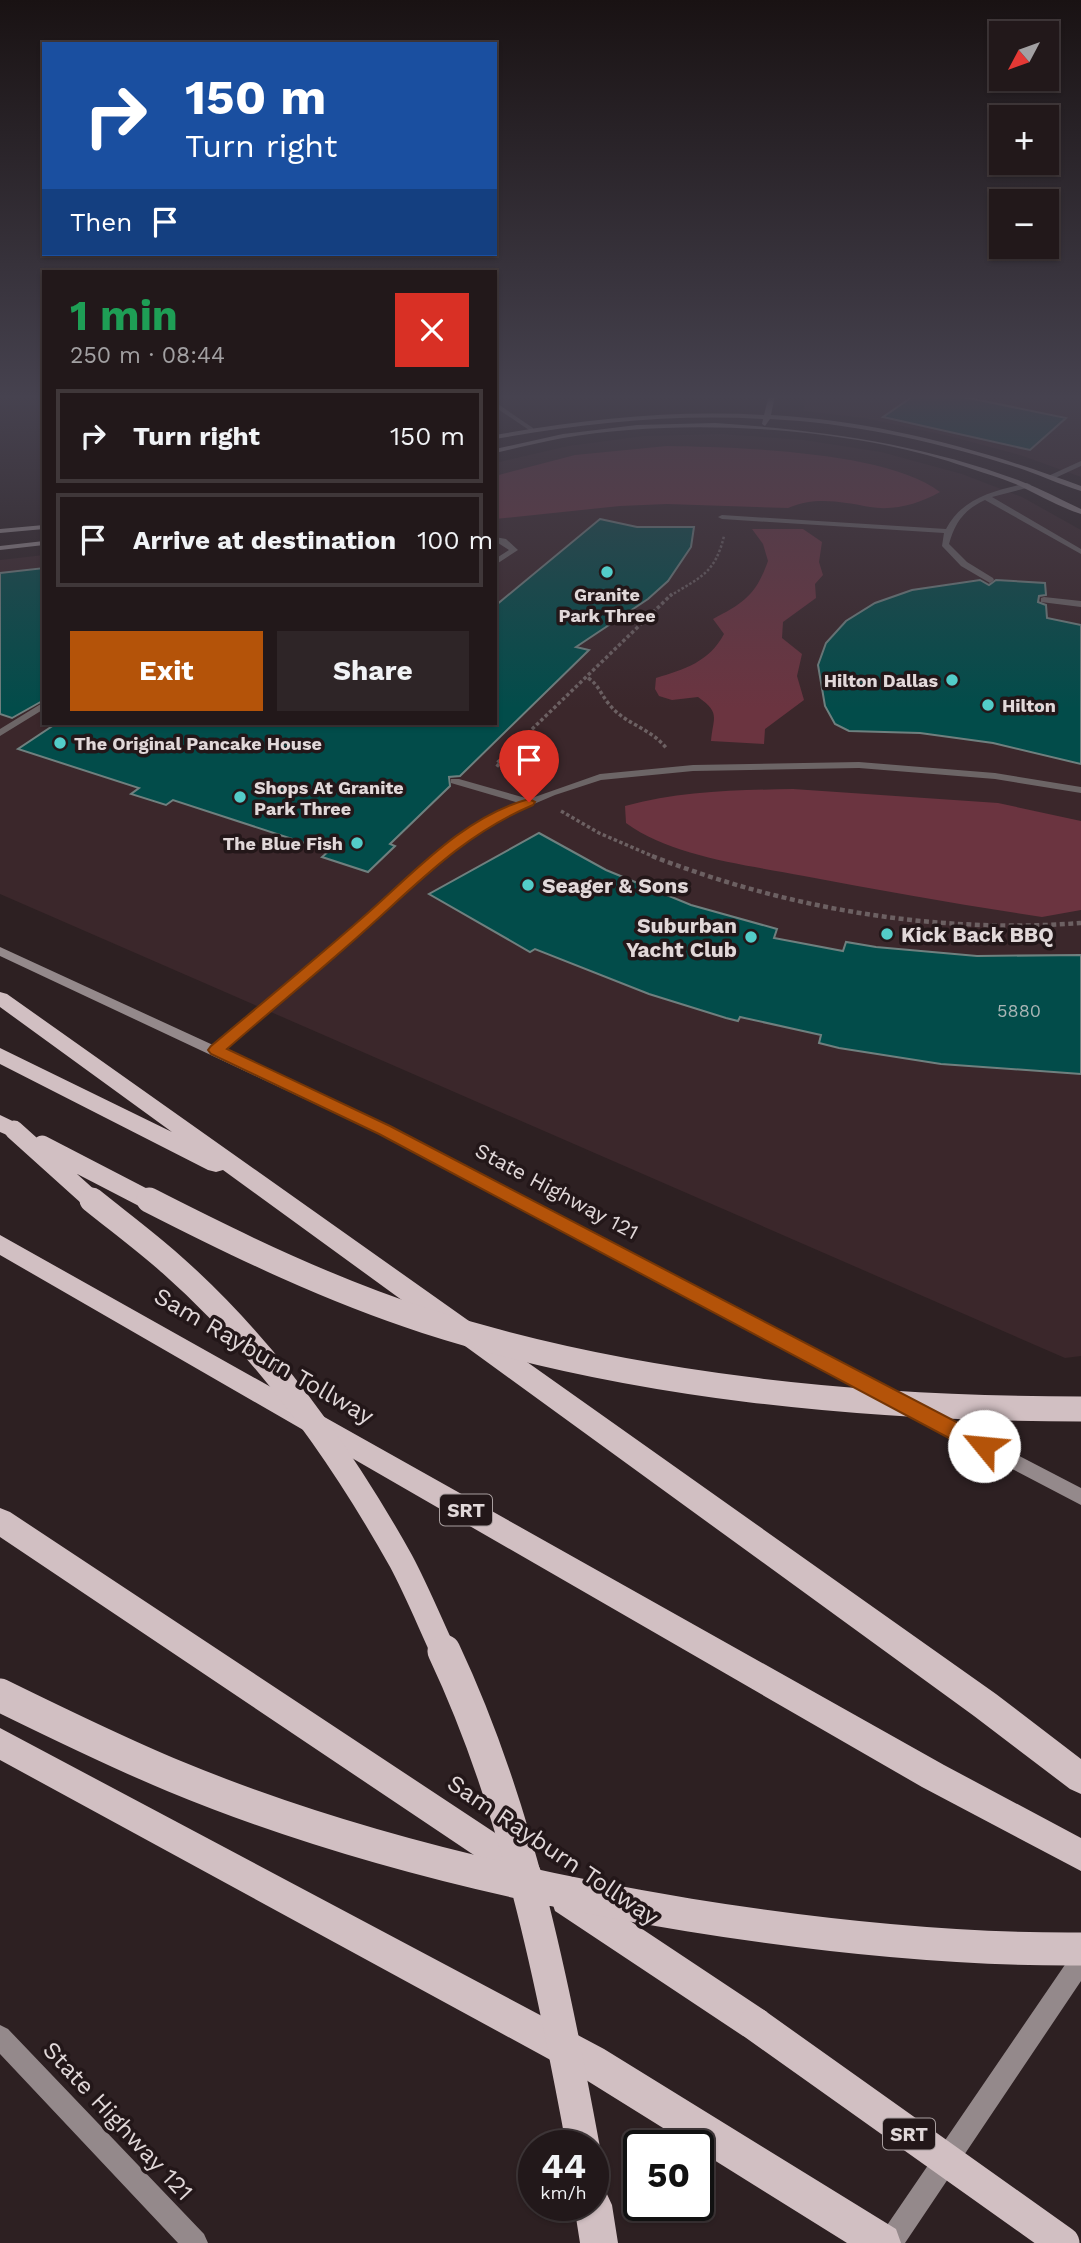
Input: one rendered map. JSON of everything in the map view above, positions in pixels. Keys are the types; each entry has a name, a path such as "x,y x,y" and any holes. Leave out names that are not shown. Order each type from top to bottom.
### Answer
{"highway":[{"path":"0,998 985,1705 1081,1779"},
{"path":"0,1055 280,1197"},
{"path":"7,1126 217,1237 347,1292 493,1341 598,1365 780,1394 889,1405 1015,1410 1081,1409"},
{"path":"7,1126 85,1195 171,1264 228,1321 283,1382 339,1461 402,1563 467,1701 508,1821 558,2013 580,2130"},
{"name":"Sam Rayburn Tollway","path":"0,1244 933,1776 1081,1855"},
{"name":"Sam Rayburn Tollway","path":"0,1521 755,2024 1063,2243"},
{"path":"0,1695 105,1747 237,1799 410,1856 524,1885 664,1912 812,1934 920,1945 1081,1950"},
{"path":"0,1743 591,2063 882,2243"},
{"path":"596,2221 599,2243"}],"street":[{"path":"1056,500 1081,512"},
{"path":"0,531 42,527"},
{"path":"0,548 42,543"},
{"name":"State Highway 121","path":"0,951 384,1130 1081,1497"},
{"path":"890,2243 1081,1961"},
{"name":"State Highway 121","path":"0,2037 195,2243"}],"lane":[{"path":"980,500 967,506 949,523 945,544 964,564 990,580"},
{"path":"991,500 1081,552"},
{"path":"722,517 947,531"},
{"path":"497,540 514,550 497,562"},
{"path":"1044,600 1081,604"},
{"path":"0,733 42,706"},
{"path":"216,1050 366,922 443,852 497,816 600,777 675,769 859,765 995,776 1081,790"},
{"path":"455,781 529,802"}],"path":[{"path":"513,777 496,764 672,594 694,585 712,568 721,554 724,531 722,517"},
{"path":"587,677 597,683 613,709 643,725 656,736 666,747 675,769"},
{"path":"555,808 608,838 648,856 798,900 854,912 951,924 1053,926 1081,923"}],"shaded area":[{"path":"497,500 1027,500 1081,530 1081,1356 1065,1358 0,894 0,560 42,555 42,725 497,725"},
{"path":"497,500 925,500 888,508 829,501 809,502 788,508 667,504 497,519"},
{"path":"752,529 803,529 822,542 819,562 823,575 815,584 816,598 783,622 782,638 802,654 797,676 804,700 765,729 764,744 711,741 714,716 710,707 698,697 672,700 659,696 655,689 656,678 686,668 704,658 724,634 713,619 741,603 759,582 768,561 763,544"},
{"path":"793,789 998,803 1081,821 1081,910 1042,917 735,863 665,844 626,823 625,806 646,801 708,792"}],"building":[{"path":"600,519 637,527 694,527 691,547 668,581 648,599 576,647 589,650 460,776 449,777 450,786 390,844 395,846 368,872 322,857 329,851 173,800 166,805 131,794 139,788 18,749 54,725 497,725 497,604"},
{"path":"42,568 42,701 12,718 0,714 0,573"},
{"name":"Hilton Dallas","path":"980,580 989,585 996,580 1045,583 1046,595 1039,596 1038,602 1046,605 1047,618 1081,625 1081,764 993,743 920,733 849,731 835,724 825,706 818,665 826,643 846,621 875,603 912,590"},
{"path":"539,833 606,870 691,905 777,929 774,938 843,951 846,942 977,956 1081,955 1081,1074 941,1064 839,1048 819,1043 821,1035 740,1017 738,1021 726,1018 649,994 535,949 530,952 429,894"}],"place":[{"name":"Granite Park Three","path":"607,572"},
{"name":"Hilton Dallas","path":"952,680"},
{"name":"Hilton","path":"988,705"},
{"name":"The Original Pancake House","path":"60,743"},
{"name":"Shops At Granite Park Three","path":"240,797"},
{"name":"The Blue Fish","path":"357,843"},
{"name":"Seager & Sons","path":"528,885"},
{"name":"Kick Back BBQ","path":"887,934"},
{"name":"Suburban Yacht Club","path":"751,937"}],"route":[{"path":"529,802 497,816 443,852 366,922 216,1050 384,1130 984,1446"}]}
